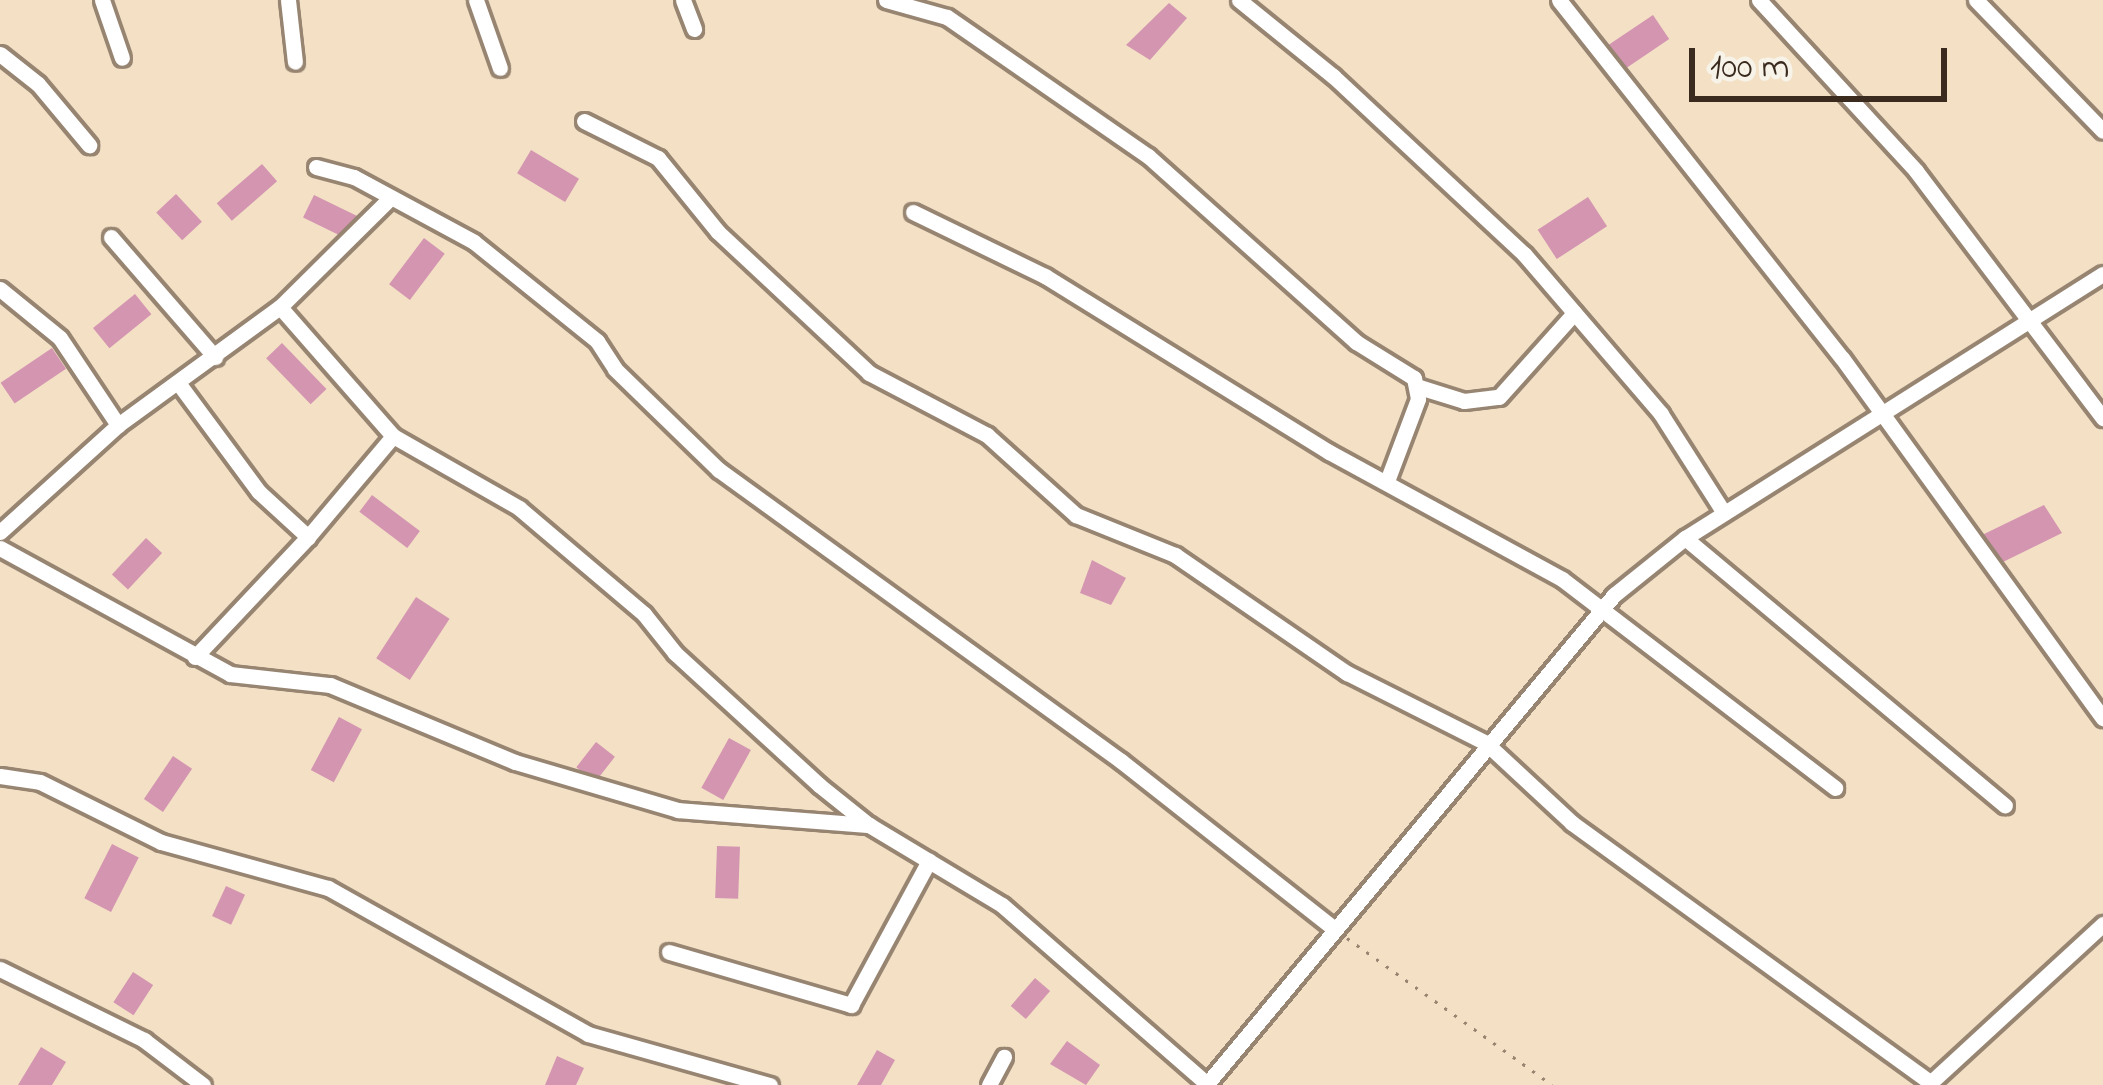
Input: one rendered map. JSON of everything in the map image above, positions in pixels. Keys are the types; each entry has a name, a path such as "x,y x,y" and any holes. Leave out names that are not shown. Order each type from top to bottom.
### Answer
{"street":[{"path":"102,0 122,58"},
{"path":"288,0 295,62"},
{"path":"476,0 500,68"},
{"path":"683,0 694,29"},
{"path":"886,0 947,17 1148,156 1289,286 1416,386 1464,401 1498,397 1574,313"},
{"path":"1239,0 1450,182 1574,313 1661,415 1724,513"},
{"path":"1559,0 1883,420 2103,719"},
{"path":"1759,0 1916,171 2103,418"},
{"path":"1976,0 2103,131"},
{"path":"0,54 38,84 89,145"},
{"path":"584,121 658,158 718,232 869,373 987,435 1076,515 1175,555 1347,673 1486,743 1572,823 1929,1084 2103,924"},
{"path":"316,166 354,177 474,242 597,341 615,369 719,470 1121,761 1331,926"},
{"path":"0,532 118,425 280,307 389,200"},
{"path":"913,212 1045,276 1562,580 1596,611 1835,788"},
{"path":"111,237 215,357"},
{"path":"280,307 394,436 518,508 868,825 1002,905 1207,1084 1331,926 1596,611 1684,538 1883,420 2103,274"},
{"path":"0,289 60,338 118,425"},
{"path":"179,384 259,492 308,537"},
{"path":"1387,481 1416,386"},
{"path":"195,657 308,537 394,436"},
{"path":"1684,538 2006,806"},
{"path":"0,548 195,657 263,682 330,685 515,761 678,809 868,825"},
{"path":"0,776 40,782 161,842 328,888 588,1034 760,1084"},
{"path":"669,952 851,1005 929,861"},
{"path":"0,969 144,1040 203,1085"},
{"path":"989,1085 1004,1057"}],"path":[{"path":"1331,926 1552,1085"}],"building":[{"path":"1169,3 1187,18 1150,60 1126,45"},
{"path":"1653,15 1669,39 1619,73 1602,49"},
{"path":"531,150 579,179 565,202 517,173"},
{"path":"262,164 277,181 232,221 217,203"},
{"path":"176,194 202,222 182,240 156,212"},
{"path":"314,195 357,216 346,239 303,217"},
{"path":"1588,197 1607,226 1557,259 1538,230"},
{"path":"424,238 445,254 410,300 389,284"},
{"path":"135,294 151,314 109,348 93,328"},
{"path":"282,343 326,389 311,404 266,358"},
{"path":"52,348 66,369 15,403 1,383"},
{"path":"372,495 420,531 407,548 359,512"},
{"path":"2044,505 2062,533 2001,563 1980,536"},
{"path":"146,538 162,553 128,590 112,575"},
{"path":"1092,560 1126,578 1111,605 1080,593"},
{"path":"416,597 450,619 410,680 376,658"},
{"path":"339,717 362,729 334,782 311,770"},
{"path":"729,738 751,750 723,800 701,788"},
{"path":"596,742 615,757 595,782 576,767"},
{"path":"173,756 192,769 163,812 144,799"},
{"path":"112,844 139,858 111,912 84,898"},
{"path":"717,846 740,847 738,899 715,898"},
{"path":"226,886 245,895 231,925 212,916"},
{"path":"133,972 153,985 134,1015 113,1002"},
{"path":"1035,978 1050,991 1026,1019 1011,1006"},
{"path":"1067,1041 1100,1065 1086,1085 1050,1064"},
{"path":"41,1047 66,1062 52,1085 18,1085"},
{"path":"877,1050 895,1060 881,1085 857,1085"},
{"path":"557,1056 584,1068 576,1085 545,1085"}]}
